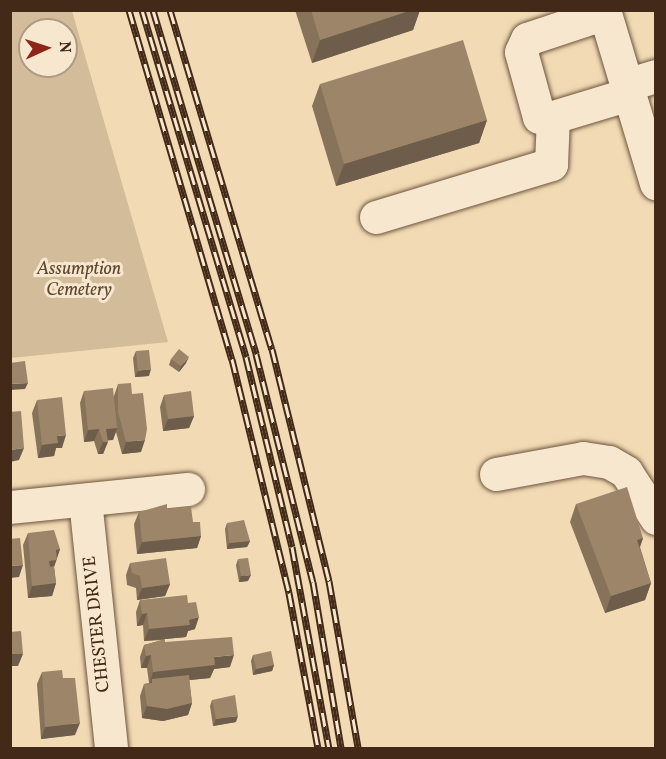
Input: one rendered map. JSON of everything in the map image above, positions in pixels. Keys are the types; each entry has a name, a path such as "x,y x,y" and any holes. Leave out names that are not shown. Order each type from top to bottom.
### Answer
{"street":[{"path":"637,85 553,117 539,117 521,52 527,39 545,21 604,12 637,85 656,183"},
{"path":"376,217 550,164 553,117"},
{"path":"496,474 582,458 609,462 626,472 656,518"},
{"path":"10,507 188,489"},
{"name":"CHESTER DRIVE","path":"85,500 111,748"}],"green space":[{"name":"Assumption Cemetery","path":"11,10 72,11 74,18 18,18 18,78 78,78 78,32 168,342 11,358"}],"building":[{"path":"311,10 412,10 320,40"},
{"path":"463,40 487,120 344,164 320,84"},
{"path":"179,349 189,357 181,366 171,359"},
{"path":"149,350 151,369 138,371 136,351"},
{"path":"25,361 28,383 10,384 10,363"},
{"path":"131,383 132,394 143,393 147,429 145,440 126,442 118,412 118,384"},
{"path":"113,388 117,428 106,429 108,442 103,442 99,429 88,430 84,391"},
{"path":"191,391 194,416 168,419 164,395"},
{"path":"62,397 66,435 57,436 58,443 42,445 37,400"},
{"path":"21,411 24,448 10,450 10,412"},
{"path":"627,487 643,538 637,540 651,583 611,596 576,504"},
{"path":"167,504 167,509 191,507 193,522 200,522 201,536 142,542 139,512"},
{"path":"244,520 250,541 229,543 227,523"},
{"path":"54,530 60,549 56,550 57,560 49,561 50,567 54,566 56,583 32,586 28,533"},
{"path":"20,538 23,565 10,566 10,539"},
{"path":"166,558 170,584 142,588 140,576 132,573 130,563"},
{"path":"248,558 251,575 241,576 238,559"},
{"path":"187,595 188,603 196,602 199,617 189,620 190,625 149,629 147,613 142,614 140,600"},
{"path":"21,631 23,654 10,654 10,632"},
{"path":"232,637 234,655 214,657 215,665 153,672 151,655 146,656 144,645 165,639 165,642"},
{"path":"271,651 274,665 256,669 253,655"},
{"path":"62,670 63,678 75,678 80,723 45,727 42,672"},
{"path":"189,675 192,703 167,709 147,706 144,684 152,683 152,679"},
{"path":"235,695 238,716 216,719 212,700"}],"railway":[{"path":"129,10 232,359 289,593 318,748"},
{"path":"142,10 246,357 292,547 329,748"},
{"path":"153,10 256,354 313,582 341,748"},
{"path":"170,10 272,349 329,581 358,748"}]}
